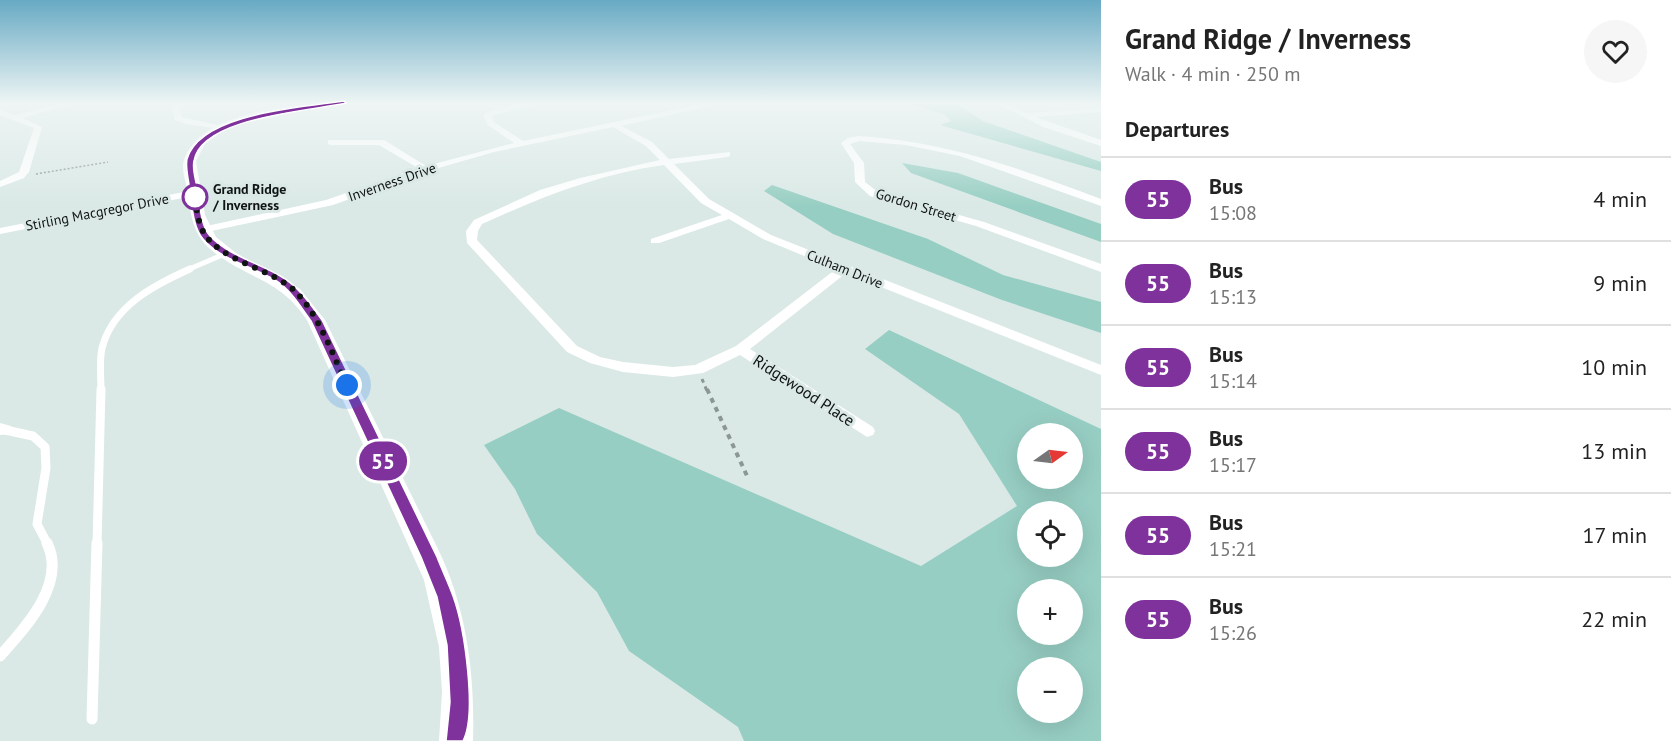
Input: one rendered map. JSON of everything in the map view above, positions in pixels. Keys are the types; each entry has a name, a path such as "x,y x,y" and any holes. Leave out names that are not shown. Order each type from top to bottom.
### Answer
{"street":[{"path":"0,184 21,176 35,137"},
{"path":"208,137 191,157 194,193 202,230 207,238 227,253 278,278 307,304 429,557 445,597 456,645 459,702 456,741"},
{"path":"511,137 520,143"},
{"name":"Inverness Drive","path":"202,230 329,203 425,169 520,143 554,137"},
{"name":"Culham Drive","path":"636,137 666,162 694,192 729,216 785,245 1101,370"},
{"path":"1083,137 1101,143"},
{"name":"Gordon Street","path":"1101,204 966,154 905,142 855,139 845,143 859,163 858,182 874,194 980,224 1101,268"},
{"path":"331,142 381,142 425,169"},
{"path":"727,154 666,162 544,192 478,222 472,231 471,241 572,349 595,360 623,367 673,372 698,370 741,350 843,268"},
{"name":"Stirling Macgregor Drive","path":"0,231 194,193"},
{"path":"655,241 729,216"},
{"name":"Ridgewood Place","path":"741,350 867,431"}],"lane":[{"path":"92,719 102,349 114,322 144,294 166,281 227,253"},
{"path":"0,656 31,621 46,592 52,566 49,547 37,524 47,458 45,446 40,439 3,429"}],"path":[{"path":"21,176 108,162"},
{"path":"698,370 748,478"}],"green space":[{"path":"981,137 1028,137 1101,162 1101,171"},
{"path":"902,163 958,173 1101,224 1101,242 911,173"},
{"path":"772,185 928,239 1003,275 1101,302 1101,333 1002,300 833,234 764,191"},
{"path":"889,330 1101,429 1101,741 744,741 738,727 629,651 597,592 537,534 515,489 484,445 559,408 921,566 1017,506 959,414 865,349"}],"bus line":[{"name":"55","path":"208,137 194,152 190,162 196,207 202,230 217,247 278,278 307,304 429,557 445,597 456,645 459,702 456,741"}],"place":[{"name":"Grand Ridge / Inverness","path":"195,197"}],"route":[{"path":"195,197 194,193 199,220 207,238 227,253 278,278 307,304 347,385"}]}
